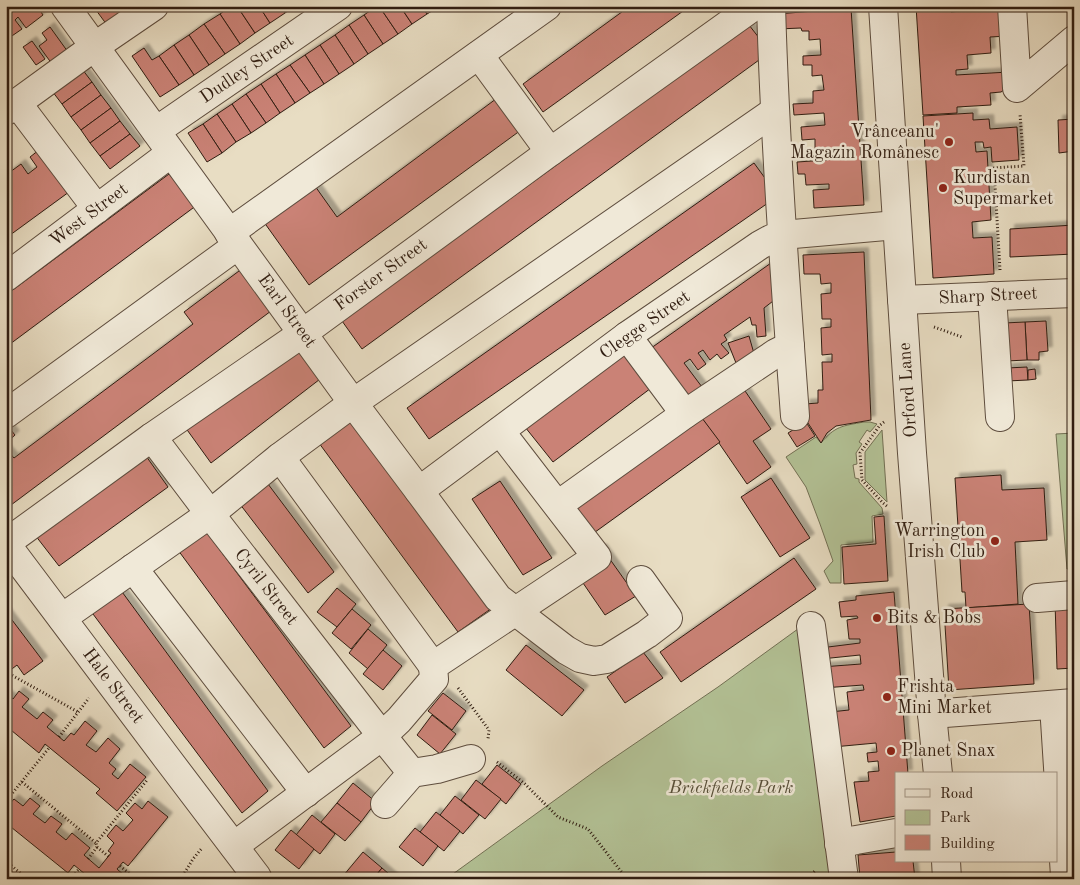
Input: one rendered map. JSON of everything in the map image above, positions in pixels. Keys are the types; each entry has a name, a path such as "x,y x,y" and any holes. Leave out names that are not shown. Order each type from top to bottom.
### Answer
{"street":[{"name":"Earl Street","path":"65,6 353,403 498,598 566,650 580,658 594,661 607,659 647,634 668,618 641,580"},
{"path":"97,209 12,107 154,6"},
{"name":"Dudley Street","path":"156,131 338,6"},
{"path":"6,414 234,239 547,6"},
{"name":"Forster Street","path":"6,544 152,438 303,333 550,152 754,6"},
{"path":"771,6 782,235 795,416"},
{"name":"Orford Lane","path":"883,6 912,453 938,772"},
{"path":"1012,6 1017,88"},
{"path":"1017,88 1074,40"},
{"path":"479,55 550,152"},
{"path":"62,618 210,514 280,457 353,403 775,110"},
{"name":"West Street","path":"6,277 171,153"},
{"name":"Clegge Street","path":"420,491 627,336 760,245 782,235 897,225"},
{"name":"Sharp Street","path":"902,300 1074,293"},
{"path":"997,296 1000,417"},
{"path":"627,336 685,414"},
{"path":"558,505 685,414 776,353 790,346"},
{"path":"226,837 306,793 382,736 440,676 514,611 598,556 500,431"},
{"name":"Cyril Street","path":"152,438 412,773"},
{"path":"280,457 440,676"},
{"name":"Hale Street","path":"6,544 258,877 255,879"},
{"path":"133,568 306,793"},
{"path":"1038,598 1074,595"},
{"path":"811,626 844,879"},
{"path":"932,714 1064,704 1066,876"},
{"path":"385,804 412,773 479,757"},
{"path":"839,844 895,833"},
{"path":"946,862 947,879"}],"path":[{"path":"997,296 994,168 1024,166 1017,88"},
{"path":"930,325 962,337"},
{"path":"888,419 880,425 860,453 862,480 882,503 893,510"},
{"path":"6,672 78,712"},
{"path":"440,676 489,730 479,757 525,784 558,817 588,829 627,879"},
{"path":"59,737 105,677"},
{"path":"6,801 50,748"},
{"path":"88,859 96,845 166,757"},
{"path":"22,782 109,857"},
{"path":"181,879 193,859 226,837"},
{"path":"6,861 27,879"},
{"path":"120,866 136,879"},
{"path":"71,879 79,869"}],"green space":[{"path":"864,422 877,424 870,432 867,430 859,442 862,444 856,453 857,464 853,465 855,478 859,479 859,482 882,508 883,514 872,516 873,542 841,545 841,583 830,583 824,571 833,561 806,487 786,457 816,437 821,443 835,430"},
{"path":"882,430 887,502 865,480 865,452"},
{"path":"1074,433 1074,568 1067,569 1056,434"},
{"name":"Brickfields Park","path":"802,626 836,879 446,879 602,766 718,687"}],"building":[{"path":"6,6 37,6 43,15 26,28 18,17 15,20 22,29 6,40"},
{"path":"93,6 134,6 107,25"},
{"path":"231,6 237,6 255,33 240,44 220,14"},
{"path":"237,6 259,6 270,23 255,33"},
{"path":"259,6 281,6 285,13 270,23"},
{"path":"281,6 295,6 285,13"},
{"path":"379,6 398,34 383,44 364,15"},
{"path":"379,6 400,6 412,24 398,34"},
{"path":"400,6 422,6 427,14 412,24"},
{"path":"422,6 440,6 427,14"},
{"path":"630,6 690,6 543,112 523,84"},
{"path":"916,6 950,6 951,12 961,11 961,7 1007,6 1008,36 990,37 991,53 967,55 968,69 956,70 956,75 1009,72 1010,86 1001,92 990,93 991,105 957,107 957,113 923,115"},
{"path":"851,8 864,205 814,208 813,190 829,189 829,184 806,185 805,174 798,174 797,162 827,160 826,148 815,149 815,139 802,140 801,127 825,125 824,113 794,115 793,104 813,103 813,91 824,90 822,75 812,76 812,65 803,65 803,56 821,55 820,39 809,40 809,31 802,31 801,28 778,29 777,14"},
{"path":"220,14 240,44 225,54 204,24"},
{"path":"364,15 383,44 368,54 349,25"},
{"path":"204,24 225,54 209,65 189,35"},
{"path":"349,25 368,54 354,64 335,35"},
{"path":"749,25 770,52 362,349 342,321"},
{"path":"50,27 68,52 52,64 39,46 47,40 42,33"},
{"path":"189,35 209,65 194,75 174,45"},
{"path":"335,35 354,64 339,74 320,45"},
{"path":"32,41 45,59 36,65 23,47"},
{"path":"174,45 194,75 179,85 159,56"},
{"path":"320,45 339,74 324,84 305,55"},
{"path":"144,48 152,60 159,56 179,85 160,97 132,56"},
{"path":"305,55 324,84 310,93 290,65"},
{"path":"290,65 310,93 295,103 276,74"},
{"path":"82,69 92,82 62,104 52,91"},
{"path":"276,74 295,103 280,113 261,84"},
{"path":"92,82 101,95 71,117 62,104"},
{"path":"261,84 280,113 266,123 246,94"},
{"path":"508,90 532,122 309,285 261,218 310,179 337,217"},
{"path":"246,94 266,123 251,133 232,104"},
{"path":"101,95 111,108 81,130 71,117"},
{"path":"232,104 251,133 236,142 217,114"},
{"path":"111,108 120,121 90,143 81,130"},
{"path":"973,113 973,120 989,119 990,129 1017,127 1019,160 992,162 991,147 984,148 983,142 975,142 976,152 987,151 991,220 972,222 973,238 992,237 994,274 933,278 923,116"},
{"path":"217,114 236,142 222,153 203,124"},
{"path":"1074,119 1074,151 1059,153 1058,120"},
{"path":"120,121 130,134 100,156 90,143"},
{"path":"203,124 222,153 207,162 188,133"},
{"path":"130,134 140,146 110,169 100,156"},
{"path":"48,143 84,181 6,238 6,191 8,189 6,187 6,175 21,164 28,174 37,167 30,157"},
{"path":"754,163 778,196 429,439 407,408"},
{"path":"169,174 197,205 6,347 6,295"},
{"path":"1074,225 1074,254 1010,257 1010,229"},
{"path":"864,252 871,420 836,426 827,433 821,443 806,420 805,404 818,403 818,390 823,390 822,362 832,362 832,354 822,355 821,328 831,327 831,319 822,319 821,294 831,293 831,283 821,284 820,274 804,274 803,255"},
{"path":"771,263 777,298 764,308 766,336 757,337 756,325 752,325 750,317 724,335 727,340 721,344 729,353 721,359 717,354 710,360 703,350 698,353 706,364 698,370 690,359 684,363 705,391 687,405 647,351"},
{"path":"243,268 275,308 11,505 6,499 6,449 14,458 193,324 184,312"},
{"path":"1046,321 1048,351 1039,352 1039,360 1027,360 1025,322"},
{"path":"1025,322 1027,360 1006,361 1004,323"},
{"path":"749,336 755,357 738,368 728,343"},
{"path":"300,344 324,376 211,463 185,427"},
{"path":"634,348 659,382 553,462 525,427"},
{"path":"1027,367 1028,380 1007,381 1007,368"},
{"path":"1035,369 1036,379 1028,380 1028,370"},
{"path":"741,385 771,429 753,441 771,467 747,484 699,414"},
{"path":"699,414 720,442 591,535 571,507"},
{"path":"350,415 492,608 458,632 316,439"},
{"path":"806,422 815,436 797,447 788,433"},
{"path":"6,424 15,435 6,443"},
{"path":"146,456 168,487 59,566 35,535"},
{"name":"Warrington Irish Club","path":"1001,475 1002,490 1044,488 1047,540 1015,542 1018,604 966,608 965,592 962,592 955,478"},
{"path":"262,476 334,572 308,593 236,499"},
{"path":"771,478 810,538 780,557 741,497"},
{"path":"500,481 552,558 523,575 472,499"},
{"path":"884,516 888,581 844,584 842,547 876,544 874,517"},
{"path":"202,526 351,726 324,748 175,546"},
{"path":"602,548 636,596 605,615 572,567"},
{"path":"794,558 816,589 681,682 660,652"},
{"path":"117,585 268,791 242,813 87,606"},
{"path":"337,588 356,604 337,627 317,612"},
{"path":"894,592 908,772 895,772 895,816 860,822 854,782 869,781 868,772 879,771 878,761 868,762 867,753 877,752 876,743 833,747 830,712 849,710 847,692 864,690 863,685 823,688 821,667 861,664 860,655 821,659 820,648 860,643 860,639 849,639 847,620 858,618 857,616 841,617 839,602 856,600 856,596"},
{"path":"1074,600 1074,668 1057,669 1055,601"},
{"path":"1029,604 1034,684 949,690 944,609"},
{"path":"352,609 371,625 351,649 332,633"},
{"path":"6,612 43,661 24,675 17,665 8,672 6,669"},
{"path":"368,629 387,645 368,669 349,653"},
{"path":"526,645 584,690 562,716 506,670"},
{"path":"383,650 402,666 383,690 363,674"},
{"path":"643,652 663,678 625,703 607,677"},
{"path":"19,691 29,699 22,707 37,719 43,712 53,720 47,727 64,741 71,733 74,735 85,721 97,731 86,745 96,752 108,738 120,749 109,763 116,769 112,774 118,779 130,764 146,777 117,811 96,793 100,789 45,744 39,753 6,726 6,694 13,699"},
{"path":"443,693 466,711 452,730 428,711"},
{"path":"432,715 456,734 440,754 417,735"},
{"path":"497,765 521,784 506,804 482,784"},
{"path":"476,780 501,799 485,819 461,800"},
{"path":"353,783 376,802 361,822 337,803"},
{"path":"455,796 479,815 463,834 440,815"},
{"path":"30,798 40,806 33,814 45,823 51,816 62,824 56,832 66,840 72,833 90,848 84,855 99,868 111,853 108,851 114,843 107,836 116,825 123,831 133,820 126,813 135,803 142,809 148,801 168,817 128,866 123,862 117,869 125,876 123,879 91,879 74,865 68,873 6,823 6,808 14,799 23,806"},
{"path":"337,803 361,822 345,841 321,822"},
{"path":"436,812 460,831 444,851 420,832"},
{"path":"312,815 335,834 320,854 296,835"},
{"path":"415,828 438,846 423,866 399,847"},
{"path":"291,830 314,849 299,869 275,850"},
{"path":"363,852 382,868 373,879 346,879 343,876"},
{"path":"895,852 895,862 913,862 915,879 860,879 858,855"},
{"path":"382,868 395,879 373,879"}],"place":[{"name":"Vrânceanu' Magazin Românesc","path":"949,142"},
{"name":"Kurdistan Supermarket","path":"943,188"},
{"name":"Warrington Irish Club","path":"995,541"},
{"name":"Bits & Bobs","path":"877,618"},
{"name":"Frishta Mini Market","path":"887,697"},
{"name":"Planet Snax","path":"891,751"}]}
